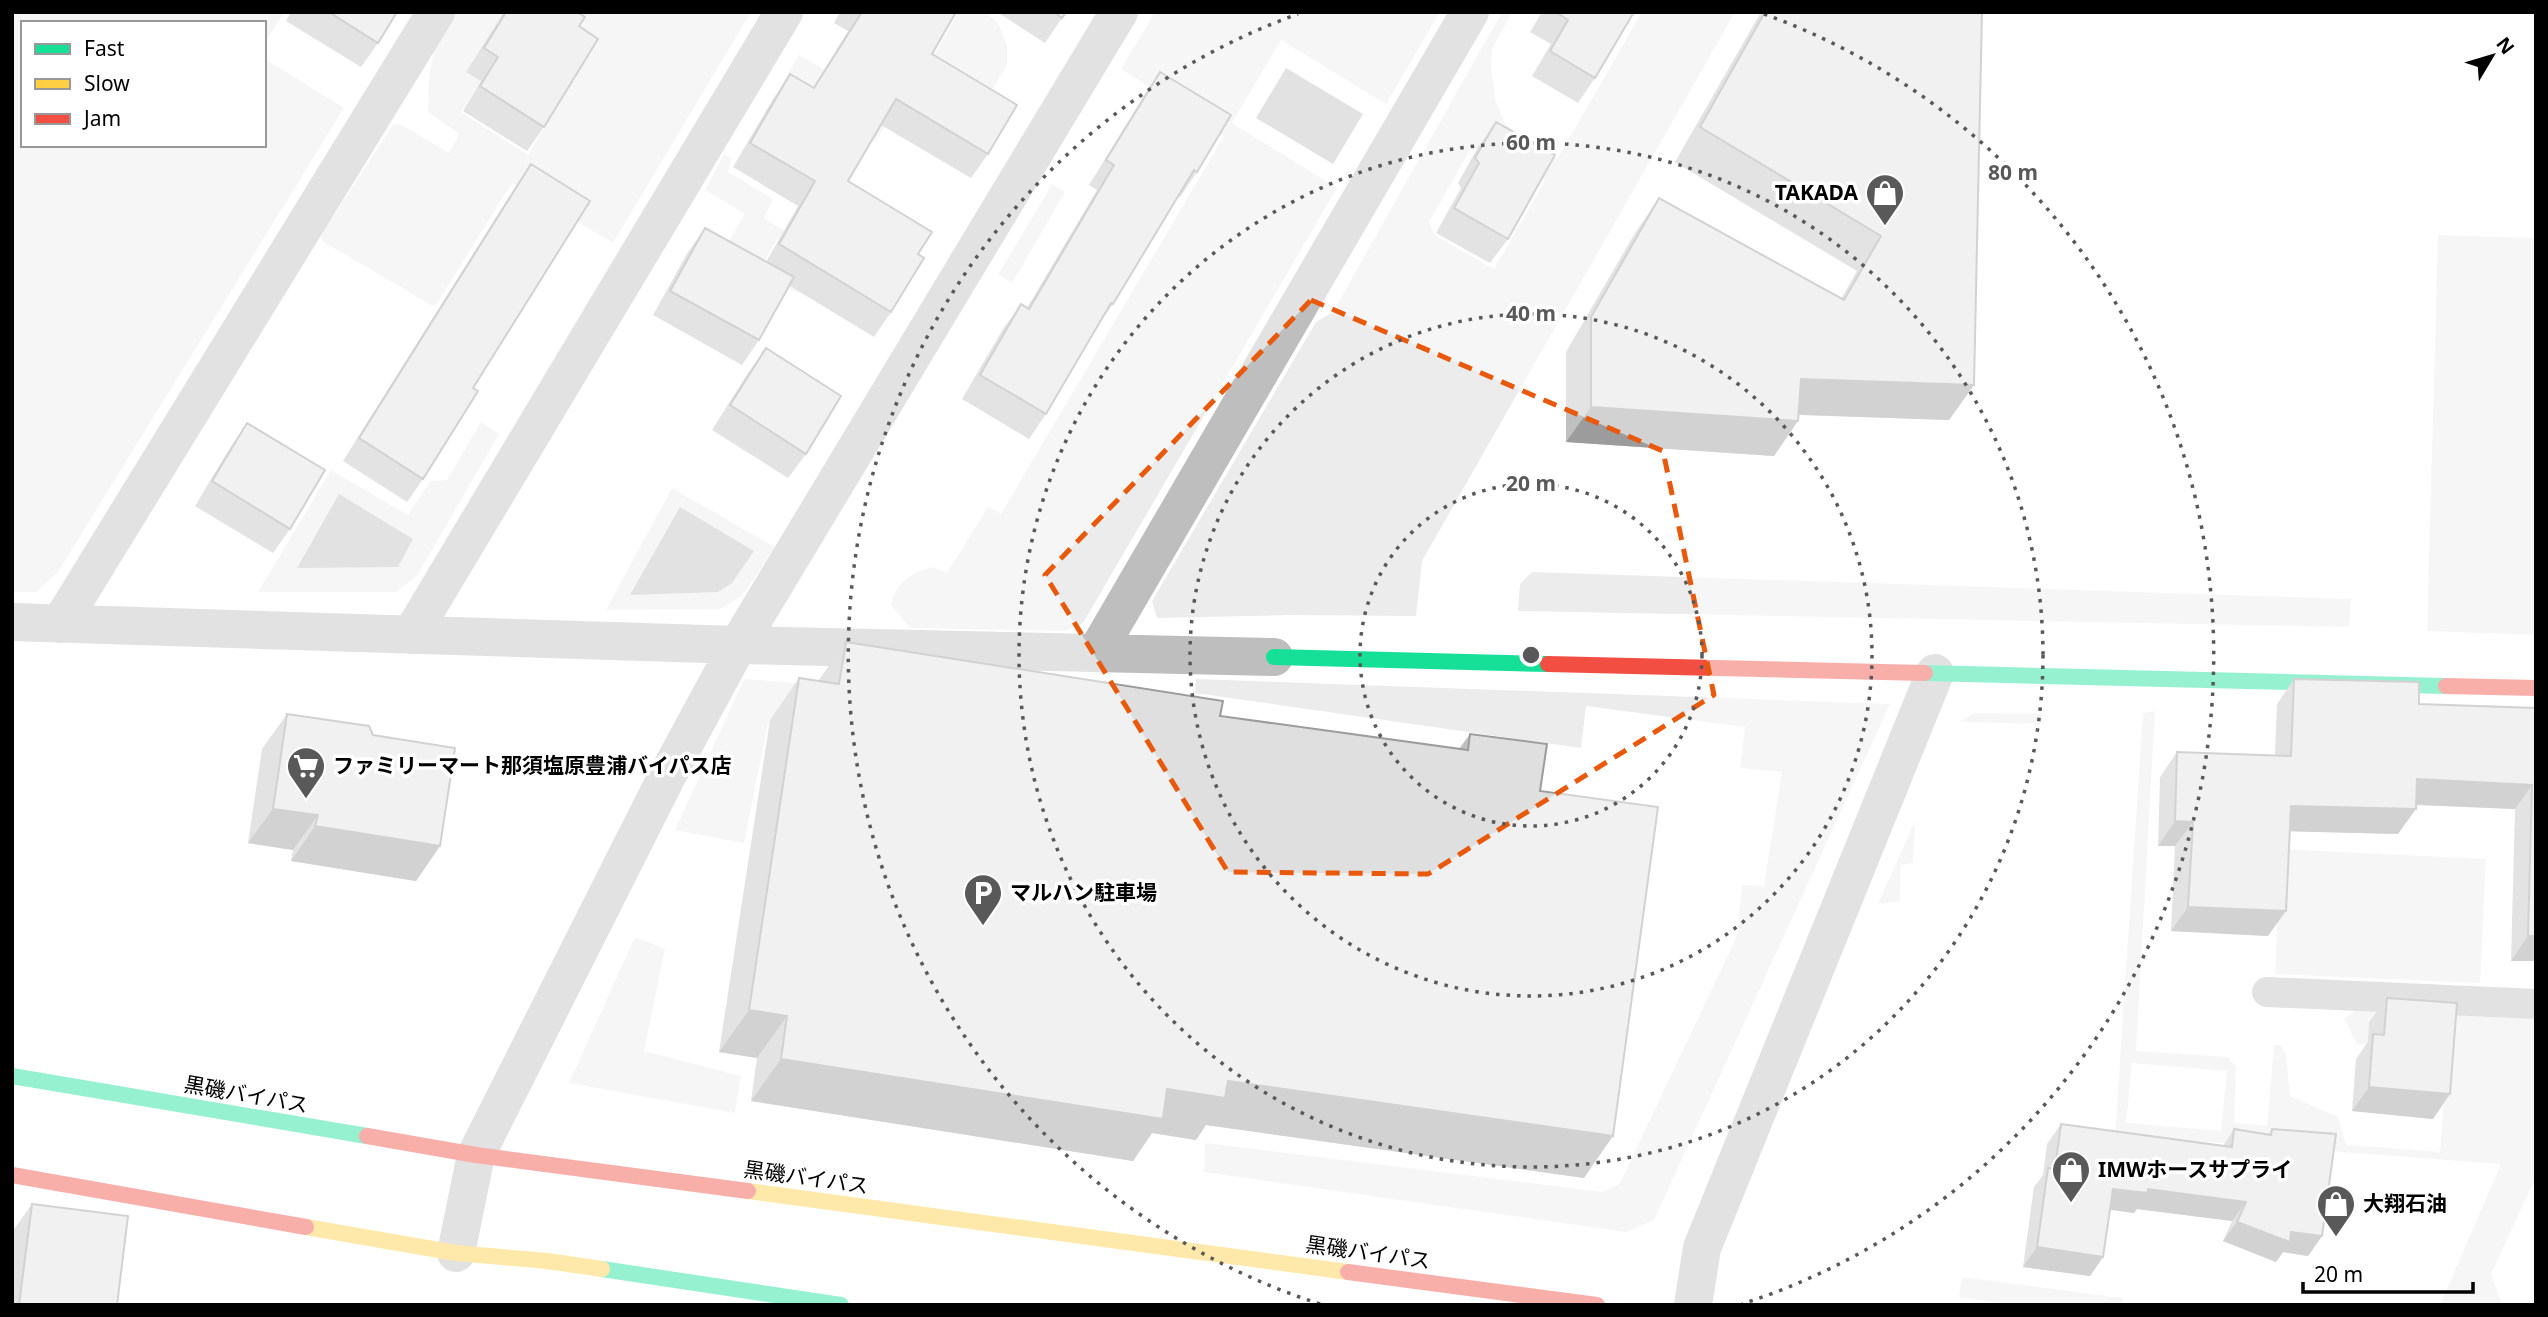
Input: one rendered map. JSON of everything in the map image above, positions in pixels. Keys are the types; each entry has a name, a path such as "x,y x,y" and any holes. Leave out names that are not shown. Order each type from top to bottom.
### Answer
{"main road":[{"path":"1274,657 2536,688"},
{"name":"黒磯バイパス","path":"12,1076 476,1155 1597,1305"},
{"path":"12,1175 456,1253 547,1261 841,1305"}],"street":[{"path":"60,624 436,12"},
{"path":"411,635 784,12"},
{"path":"456,1253 476,1155 666,778 738,645 1119,12"},
{"path":"1096,653 1470,12"},
{"path":"12,622 738,645 1274,657"},
{"path":"1693,1305 1702,1248 1935,673"}],"lane":[{"path":"2267,992 2536,1004"}],"highlighted area":[{"path":"1311,300 1663,451 1714,695 1428,874 1228,872 1045,575"}],"shaded area":[{"path":"12,12 284,12 266,42 266,21 21,21 21,147 266,147 266,59 344,108 58,572 36,592 12,592"},
{"path":"454,12 504,12 467,72 481,81 461,112 528,155 588,56 527,12 751,12 613,243 512,183 436,305 431,305 322,241 321,235 393,125 400,124 449,153 459,134 428,112 433,54"},
{"path":"935,12 985,12 998,22 1007,45 1007,66 978,111 922,77 955,18 952,22"},
{"path":"1155,12 1440,12 1386,104 1281,40 1232,123 1337,188 1083,623 1065,631 910,628 891,605 897,590 911,575 925,569 933,567 947,573 988,507 1001,514 1224,136 1121,69"},
{"path":"1502,12 1512,12 1492,49 1491,69 1496,101 1506,125 1557,159 1642,12 1735,12 1422,561 1416,616 1157,618 1152,601 1316,322 1333,312","holes":["1488,146 1545,181 1494,269 1436,236 1429,222 1470,150"]},
{"path":"799,55 879,101 904,96 875,142 780,87"},
{"path":"1286,68 1363,114 1333,164 1256,118"},
{"path":"724,154 732,158 728,172 773,199 764,218 802,241 839,220 798,292 789,290 806,257 777,239 757,273 721,254 745,214 705,190"},
{"path":"1052,184 1065,192 1012,283 998,275"},
{"path":"2438,235 2536,238 2536,635 2427,631"},
{"path":"481,422 499,434 417,576 396,592 258,592 331,470 408,515 430,481 447,480"},
{"path":"672,488 775,547 742,596 720,609 606,610"},
{"path":"339,494 413,539 398,567 297,568"},
{"path":"680,507 754,551 732,583 718,592 630,595"},
{"path":"1532,572 2351,599 2349,627 1518,611 1520,584"},
{"path":"744,679 810,684 801,728 768,723 744,843 675,830"},
{"path":"1196,679 1890,704 1654,1220 1626,1232 1204,1172 1205,1143 1603,1192 1620,1183 1737,936 1742,885 1764,886 1782,772 1740,768 1745,727 1586,706 1581,748 1195,693"},
{"path":"2155,711 2136,1051 2228,1057 2236,1067 2234,1123 2267,1126 2274,1045 2280,1045 2286,1054 2290,1096 2338,1117 2346,1145 2440,1152 2448,1039 2370,1022 2368,1045 2357,1044 2344,1019 2360,1007 2536,1019 2536,1177 2491,1274 2502,1305 2440,1305 2501,1164 2115,1135 2143,713","holes":["2132,1063 2227,1071 2221,1131 2126,1123"]},
{"path":"1974,713 2043,714 2040,724 1959,722"},
{"path":"1915,821 1913,863 1901,865 1900,901 1878,904"},
{"path":"2280,849 2486,859 2480,983 2275,974"},
{"path":"635,937 665,949 644,1051 741,1076 735,1113 569,1083"},
{"path":"1962,1277 2123,1298 2121,1305 2015,1305 1959,1297"}],"building":[{"path":"329,12 397,12 378,43"},
{"path":"506,12 577,12 585,17 579,26 598,39 544,127 480,86 498,57 484,48"},
{"path":"862,12 956,12 932,54 1017,105 988,154 896,99 848,181 932,232 918,254 924,258 891,312 779,244 815,181 750,143 790,74 814,88"},
{"path":"1054,12 1066,12 1062,18"},
{"path":"1556,12 1634,12 1595,78 1550,51 1568,20"},
{"path":"1765,12 1982,12 1974,385 1801,379 1798,421 1591,407 1591,317 1659,198 1844,300 1881,236 1700,127"},
{"path":"1160,72 1231,115 1197,172 1194,170 1113,304 1111,303 1046,414 980,375 1021,304 1029,309 1114,165 1106,160"},
{"path":"1496,122 1555,155 1508,239 1454,208 1479,163 1475,158"},
{"path":"531,164 590,201 473,388 478,391 423,479 359,438"},
{"path":"705,228 794,277 759,340 670,291"},
{"path":"766,348 841,396 806,454 730,405"},
{"path":"247,423 325,470 290,529 212,481"},
{"path":"846,642 1223,701 1220,716 1468,750 1470,734 1547,744 1540,791 1658,807 1613,1136 1228,1081 1225,1098 1167,1089 1163,1119 781,1059 787,1016 749,1010 799,678 839,684"},
{"path":"2294,679 2419,682 2419,704 2536,708 2536,936 2528,936 2532,785 2417,779 2416,809 2291,806 2286,911 2188,907 2193,822 2175,821 2177,752 2291,756"},
{"path":"287,714 369,726 373,735 455,748 440,846 315,826 318,815 273,809"},
{"path":"2387,998 2457,1003 2450,1094 2369,1087 2373,1034 2384,1035"},
{"path":"2061,1124 2232,1147 2234,1129 2271,1135 2272,1129 2336,1134 2322,1236 2291,1232 2290,1242 2237,1222 2246,1202 2148,1189 2147,1193 2113,1189 2103,1257 2037,1247 2048,1168 2055,1169"},
{"path":"32,1204 128,1216 117,1305 19,1305"}],"traffic: fast":[{"path":"1274,657 1548,664"},
{"path":"1925,673 2446,686"},
{"path":"12,1076 367,1136"},
{"path":"602,1269 841,1305"}],"traffic: slow":[{"path":"748,1191 1348,1272"},
{"path":"306,1227 456,1253 602,1269"}],"traffic: jam":[{"path":"1548,664 1925,673"},
{"path":"2446,686 2536,688"},
{"path":"367,1136 476,1155 748,1191"},
{"path":"12,1175 306,1227"},
{"path":"1348,1272 1597,1305"}],"place":[{"name":"TAKADA","path":"1885,227"},
{"name":"ファミリーマート那須塩原豊浦バイパス店","path":"306,800"},
{"name":"マルハン駐車場","path":"983,927"},
{"name":"IMWホースサプライ","path":"2071,1204"},
{"name":"大翔石油","path":"2336,1238"}]}
